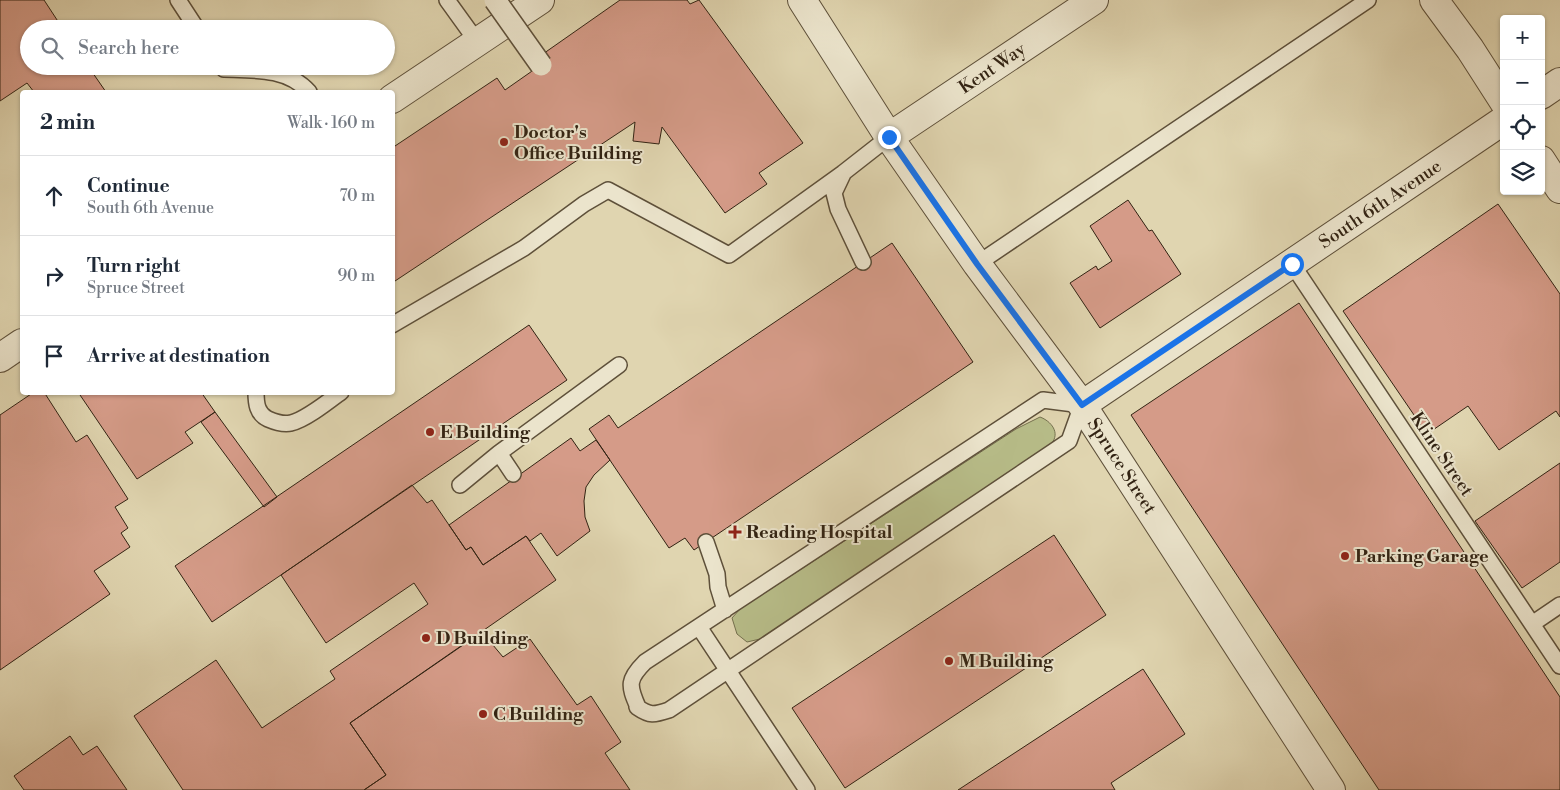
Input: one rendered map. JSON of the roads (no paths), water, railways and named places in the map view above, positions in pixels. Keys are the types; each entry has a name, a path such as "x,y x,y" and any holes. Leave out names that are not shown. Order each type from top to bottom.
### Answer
{"street":[{"path":"495,0 541,65"},
{"path":"395,97 540,0"},
{"name":"Kent Way","path":"889,137 1094,0"},
{"path":"1434,0 1470,49 1500,96"},
{"name":"Spruce Street","path":"811,4 889,137 977,264 1082,405 1331,790"},
{"path":"1545,92 1560,82"},
{"name":"South 6th Avenue","path":"1082,405 1500,123"},
{"path":"1545,166 1560,189"},
{"path":"0,358 20,344"}],"lane":[{"path":"178,0 191,20"},
{"path":"447,0 478,43"},
{"path":"977,264 1368,0"},
{"path":"282,75 304,86 307,90"},
{"path":"395,323 524,248 584,204 608,190 729,255 843,173 889,137"},
{"path":"843,173 834,193 838,209 863,262"},
{"name":"Kline Street","path":"1292,264 1532,624 1558,659"},
{"path":"460,485 499,453 619,365"},
{"path":"256,395 257,408 264,417 277,423 291,423 315,411 338,395"},
{"path":"1043,400 1082,405 1069,441 729,672 669,710 647,714 636,707 638,707 632,693 630,681 636,670 644,662 1043,400"},
{"path":"499,453 513,474"},
{"path":"706,542 717,574 718,587 725,610"},
{"path":"1532,624 1560,605"},
{"path":"699,627 807,790"}],"place":[{"name":"Doctor's Office Building","path":"504,142"},
{"name":"E Building","path":"430,432"},
{"name":"Reading Hospital","path":"735,532"},
{"name":"Parking Garage","path":"1345,556"},
{"name":"D Building","path":"426,638"},
{"name":"M Building","path":"949,661"},
{"name":"C Building","path":"483,714"}]}
